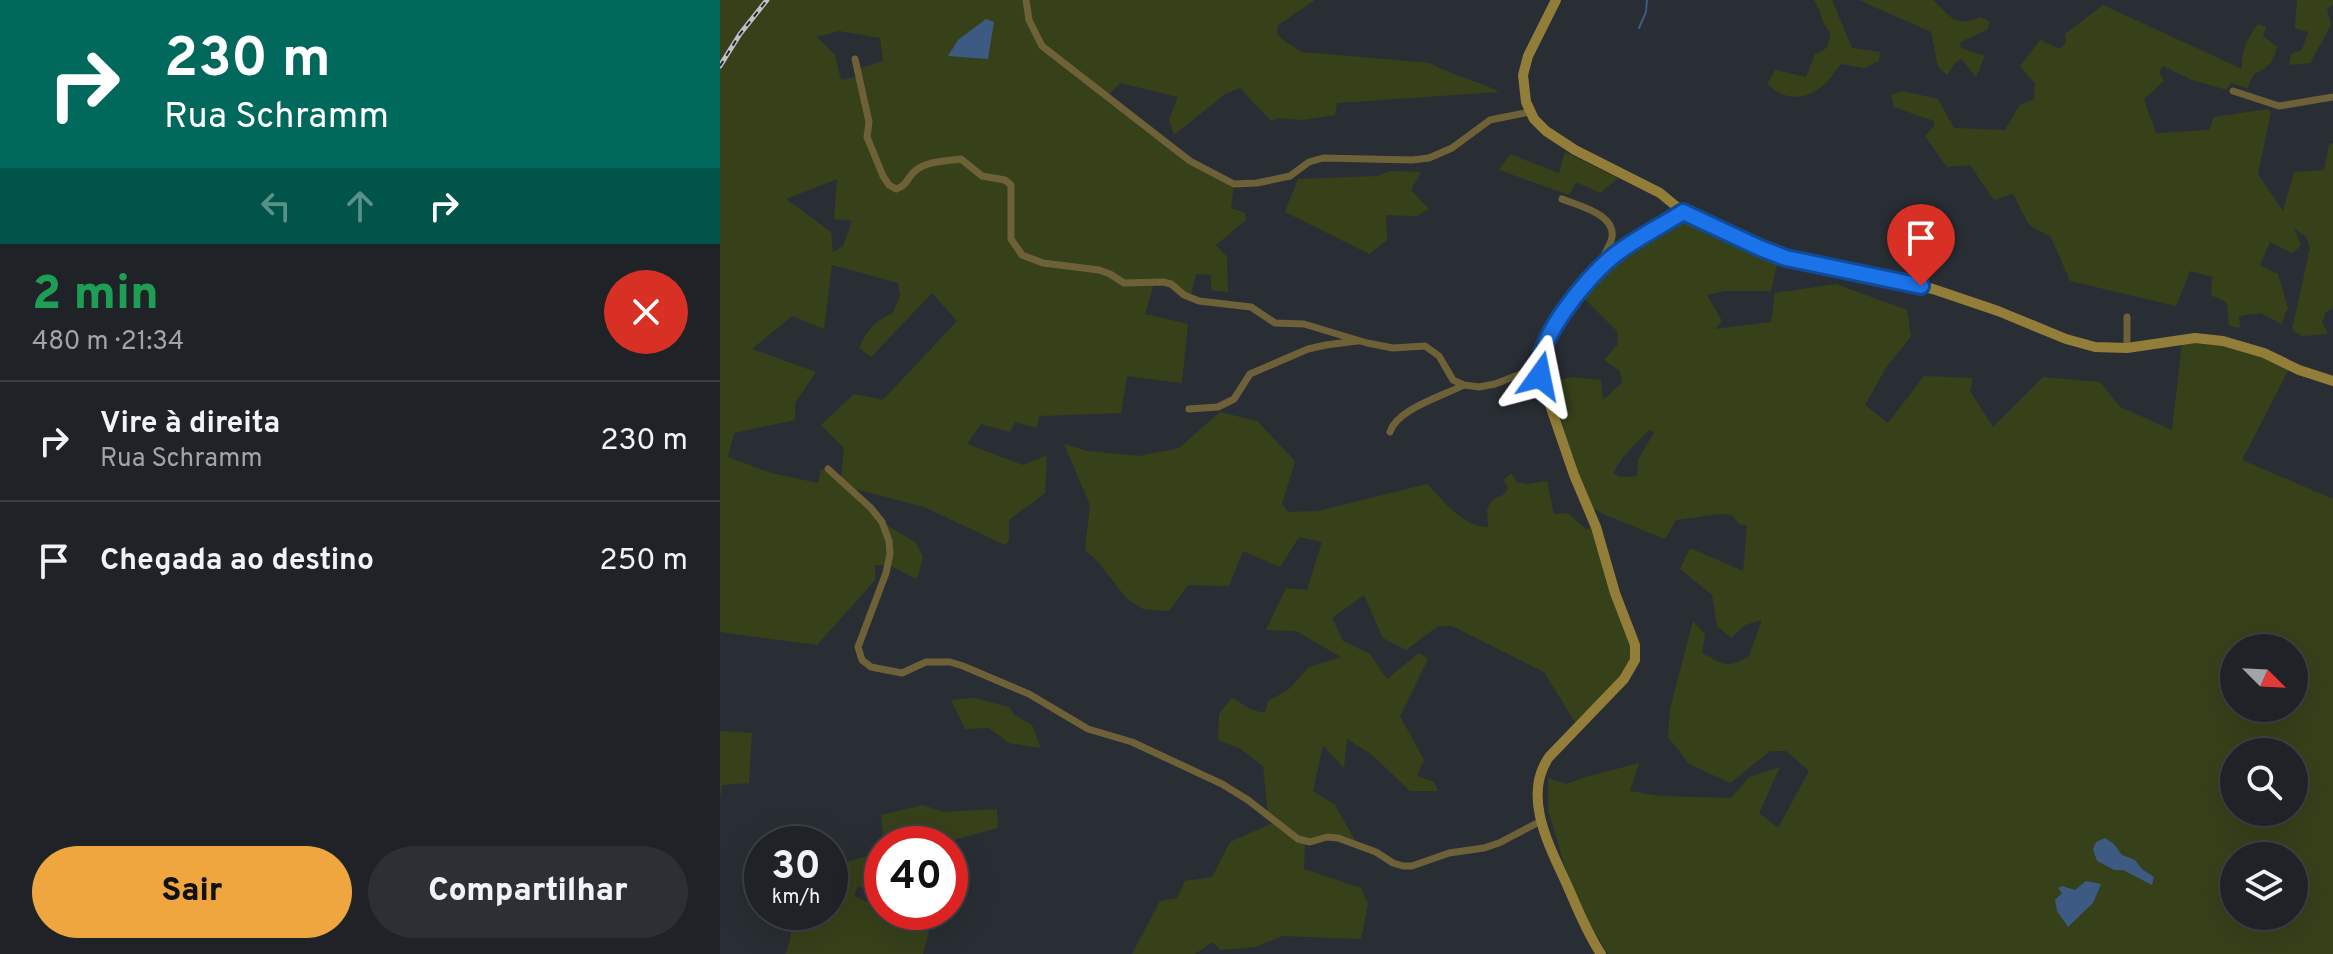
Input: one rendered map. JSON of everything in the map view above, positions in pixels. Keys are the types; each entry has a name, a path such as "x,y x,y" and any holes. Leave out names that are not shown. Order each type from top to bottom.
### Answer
{"street":[{"path":"1026,0 1029,20 1042,46 1190,161 1234,184 1290,176 1309,162 1323,158 1412,160 1436,156 1490,120 1530,112"},
{"path":"1556,0 1528,56 1523,75 1530,112 1554,137 1660,193 1683,212 1786,258 1933,289 2095,347 2127,348 2195,338 2223,341 2264,353 2299,370 2333,381"},
{"path":"855,59 869,122 867,137 889,185 896,189 904,186 914,172 924,166 961,159 982,176 1005,180 1011,185 1011,239 1022,255 1043,263 1099,270 1124,283 1171,284 1184,295 1199,301 1251,307 1275,323 1304,324 1398,348 1425,346 1439,356 1453,380 1464,385 1479,387 1495,384 1539,367"},
{"path":"2233,91 2279,106 2333,97"},
{"path":"1562,199 1601,215 1609,223 1612,239 1595,273 1559,321 1542,353 1539,367 1574,475 1596,527 1636,652 1624,679 1545,763 1540,783 1541,821 1550,849 1589,935 1601,954"},
{"path":"1595,273 1621,251 1683,212"},
{"path":"2127,317 2127,348"},
{"path":"1189,409 1218,407 1234,399 1250,374 1308,349 1359,340"},
{"path":"1390,432 1394,423 1411,410 1464,385"},
{"path":"828,469 871,508 882,522 889,541 886,573 858,647 862,660 871,667 902,673 926,662 950,662 963,666 1029,694 1088,729 1132,742 1222,784 1298,839 1310,842 1327,837 1338,838 1403,866 1412,866 1449,853 1484,848 1541,821"}],"green space":[{"path":"720,0 1315,0 1278,25 1277,33 1283,40 1302,52 1430,63 1499,92 1337,103 1335,115 1271,121 1240,88 1225,94 1174,135 1169,119 1178,97 1120,83 1107,97 1190,161 1234,184 1231,208 1245,213 1246,220 1216,245 1227,257 1228,292 1211,290 1211,275 1196,274 1190,298 1171,284 1154,283 1145,314 1188,324 1182,383 1127,376 1121,413 1039,416 1037,428 1015,422 1010,432 981,424 967,444 1023,465 1047,455 1045,493 1009,520 1009,540 1005,545 924,507 851,488 882,522 916,543 923,557 917,579 889,565 875,565 875,580 817,645 720,632","holes":["839,31 880,38 883,61 858,69 859,76 841,80 835,55 817,37","837,179 834,219 852,221 843,246 833,252 831,232 786,199","832,265 898,283 900,296 893,313 872,327 859,348 871,357 932,293 957,321 883,400 854,394 821,425 844,448 841,480 821,469 818,483 771,473 728,457 734,433 795,420 795,403 816,372 752,349 792,316 824,329"]},
{"path":"1814,0 1832,0 1852,48 1880,52 1879,61 1864,68 1841,64 1827,82 1810,94 1795,97 1781,94 1767,84 1775,70 1806,77 1815,54 1827,46 1830,32"},
{"path":"1859,0 1933,0 1959,21 1981,17 1990,22 1987,30 1960,42 1961,48 1985,56 1976,77 1962,59 1947,75 1938,67 1931,32"},
{"path":"2297,0 2333,0 2333,5 2327,9 2331,25 2310,63 2289,65 2291,54 2302,50 2308,32 2295,28"},
{"path":"2103,5 2242,69 2244,51 2251,35 2258,24 2266,27 2263,36 2277,47 2276,52 2263,70 2254,74 2247,88 2231,83 2227,90 2192,80 2163,66 2159,72 2164,81 2144,99 2156,133 2209,130 2214,117 2268,109 2271,112 2258,174 2283,211 2294,172 2324,170 2329,144 2333,143 2333,308 2326,312 2322,322 2328,334 2302,336 2292,330 2310,248 2306,237 2294,228 2301,246 2292,253 2270,242 2260,265 2278,274 2288,308 2281,324 2261,313 2239,316 2240,328 2229,326 2227,303 2211,295 2212,277 2190,271 2176,306 2070,281 2051,237 2029,225 2013,194 1994,200 1970,165 1947,167 1925,136 1934,126 1934,121 1894,107 1891,95 1902,91 1938,99 1954,128 2005,130 2020,105 2034,99 2035,84 2020,66 2040,40 2060,49 2066,42 2065,34"},
{"path":"1565,152 1618,178 1600,193 1576,182 1569,195 1499,170 1510,154 1559,173"},
{"path":"1390,171 1421,172 1411,190 1429,209 1417,216 1386,215 1387,240 1369,254 1285,212 1298,179 1377,176"},
{"path":"1689,220 1778,259 1771,291 1725,291 1707,295 1722,321 1715,329 1771,322 1775,293 1836,284 1907,310 1911,337 1887,366 1865,405 1888,423 1924,376 1973,378 1970,391 1993,427 2043,377 2100,382 2120,407 2172,430 2182,343 2209,342 2263,356 2289,369 2242,460 2333,499 2333,954 1608,954 1575,900 1548,810 1548,778 1567,784 1639,763 1630,791 1659,796 1731,798 1749,777 1780,767 1759,813 1778,828 1809,771 1786,751 1770,751 1730,783 1689,764 1668,737 1670,709 1693,621 1705,634 1702,653 1730,664 1749,656 1762,620 1745,625 1731,638 1717,626 1712,595 1680,569 1690,548 1743,571 1747,526 1739,524 1732,515 1676,520 1665,539 1603,514 1587,504 1550,384 1569,377 1601,380 1603,400 1622,383 1620,371 1604,360 1618,344 1617,331 1584,298 1612,266 1676,222","holes":["1649,430 1654,432 1638,460 1637,476 1620,477 1613,473 1622,458","2105,838 2114,844 2122,856 2135,860 2154,877 2152,884 2123,869 2114,870 2097,861"]},
{"path":"1220,412 1257,421 1295,461 1282,504 1288,512 1318,511 1427,484 1462,518 1488,527 1487,510 1492,500 1508,489 1504,480 1511,473 1517,482 1547,481 1554,514 1568,513 1586,529 1594,527 1633,645 1633,659 1608,692 1575,722 1544,672 1452,626 1438,626 1406,650 1383,638 1364,595 1332,618 1343,641 1370,654 1387,679 1419,653 1428,659 1400,716 1424,760 1417,776 1434,782 1438,791 1410,791 1371,754 1347,739 1344,768 1323,745 1313,791 1335,805 1357,844 1338,838 1305,842 1304,869 1361,888 1368,904 1361,939 1282,936 1256,947 1221,950 1212,942 1195,954 1132,954 1160,901 1177,898 1185,881 1212,877 1230,842 1275,822 1268,815 1263,766 1239,748 1218,740 1219,714 1232,698 1252,710 1265,713 1268,701 1288,690 1309,667 1341,657 1296,631 1266,630 1286,588 1307,590 1322,542 1299,537 1280,567 1243,551 1229,586 1188,585 1169,611 1143,609 1127,599 1085,550 1090,505 1064,444 1087,451 1139,456 1179,448"},
{"path":"975,698 1009,707 1014,715 1032,725 1041,748 1009,743 989,728 965,729 951,700"},
{"path":"720,731 752,733 749,783 722,785 720,798"},
{"path":"923,805 943,812 997,809 998,828 968,836 968,826 882,826 881,815"},
{"path":"864,857 864,889 858,886 854,896 864,900 864,930 925,930 929,932 923,954 785,954 792,930 848,930 848,862"}],"water":[{"path":"986,19 994,22 988,59 948,56 958,40"},
{"path":"2105,838 2122,855 2135,860 2154,877 2152,885 2097,861 2093,849 2096,842"},
{"path":"2086,881 2101,884 2093,903 2068,927 2057,911 2055,900 2062,893 2058,888 2062,886 2075,890"}],"waterway":[{"path":"1639,28 1647,0"}],"railway":[{"path":"720,66 767,0"}],"route":[{"path":"1540,376 1539,361 1549,339 1569,306 1595,273 1610,258 1683,212 1772,254 1921,286"}]}
